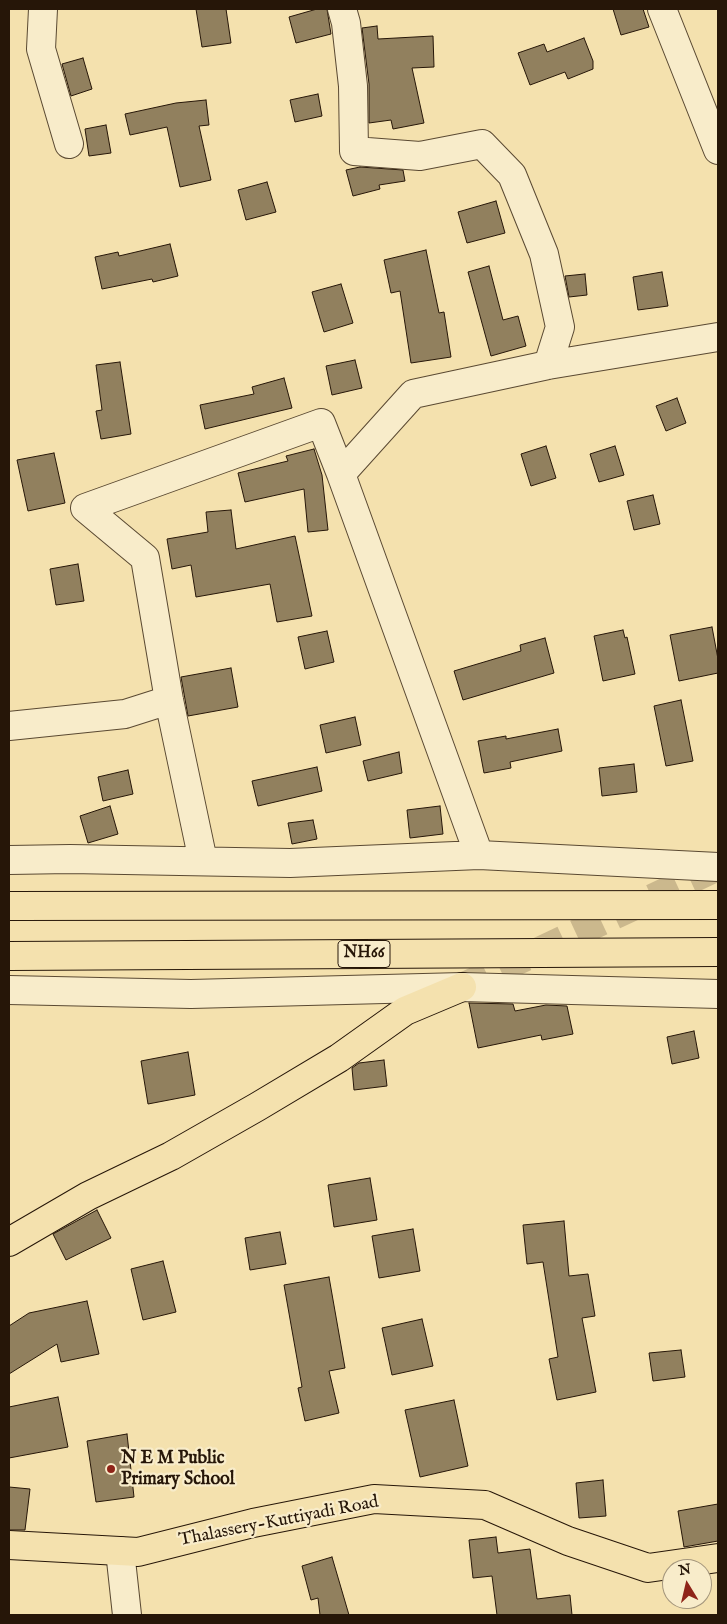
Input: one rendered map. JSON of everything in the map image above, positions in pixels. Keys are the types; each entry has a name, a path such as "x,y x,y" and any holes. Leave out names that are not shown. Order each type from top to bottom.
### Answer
{"main road":[{"path":"9,906 718,905"},
{"name":"NH66","path":"9,956 718,952"},
{"path":"9,1242 88,1196 171,1156 248,1112 338,1058 405,1011 462,987"},
{"name":"Thalassery-Kuttiyadi Road","path":"9,1545 138,1552 253,1523 374,1499 485,1505 568,1540 648,1568 718,1558"}],"street":[{"path":"43,9 41,49 69,144"},
{"path":"342,9 346,24 353,86 354,151 420,156 482,144 512,175 544,254 560,327 548,365"},
{"path":"662,9 718,150"},
{"path":"341,474 413,394 548,365 718,337"},
{"path":"203,862 169,700 145,558 86,508 321,423 479,855"},
{"path":"9,726 125,714 169,700"},
{"path":"9,860 290,863 479,855 718,867"},
{"path":"9,990 191,994 364,988 462,987 718,994"},
{"path":"120,1551 127,1615"}],"building":[{"path":"196,9 226,9 231,43 202,47"},
{"path":"317,9 327,9 331,34 296,43 289,17"},
{"path":"613,9 643,9 649,27 621,35"},
{"path":"377,26 378,39 433,36 434,67 412,68 424,123 393,129 391,120 369,123 369,84 362,28"},
{"path":"584,38 593,61 593,69 568,79 565,72 530,85 518,53 544,44 547,52"},
{"path":"83,58 92,89 71,96 62,64"},
{"path":"318,94 322,116 295,122 290,100"},
{"path":"206,100 209,125 199,126 211,180 180,187 167,127 130,135 125,114 176,103"},
{"path":"106,125 111,153 89,156 85,129"},
{"path":"360,167 403,170 405,181 379,185 380,189 353,196 346,170"},
{"path":"267,182 276,212 246,220 238,190"},
{"path":"496,201 505,233 467,243 458,212"},
{"path":"170,244 178,276 153,282 152,279 102,289 95,257 118,252 119,256"},
{"path":"426,250 439,313 444,312 451,357 411,363 400,291 391,293 384,260"},
{"path":"489,266 503,320 518,316 526,346 491,356 468,272"},
{"path":"662,272 668,306 638,310 633,277"},
{"path":"585,274 587,295 569,297 565,276"},
{"path":"341,284 353,323 324,332 312,292"},
{"path":"355,360 362,388 332,395 326,366"},
{"path":"120,362 131,434 101,439 96,411 102,410 96,365"},
{"path":"284,378 292,408 205,429 200,405 254,394 252,387"},
{"path":"677,398 686,423 666,431 656,406"},
{"path":"546,446 556,478 531,486 521,454"},
{"path":"615,446 624,475 599,482 590,454"},
{"path":"314,449 322,475 328,530 308,532 304,489 245,502 238,473 288,461 286,456"},
{"path":"54,453 65,503 28,511 17,460"},
{"path":"653,495 660,524 634,530 627,501"},
{"path":"231,510 236,549 295,536 312,616 277,622 270,584 196,597 191,565 172,569 167,539 208,532 206,512"},
{"path":"78,564 84,601 56,605 50,569"},
{"path":"712,627 718,659 718,673 679,681 670,635"},
{"path":"623,630 625,638 627,637 635,674 603,681 594,636"},
{"path":"327,631 334,662 305,669 298,637"},
{"path":"545,638 554,673 463,700 454,671 521,651 520,645"},
{"path":"231,668 238,707 188,716 181,677"},
{"path":"681,700 693,761 666,766 654,706"},
{"path":"355,717 361,745 326,753 320,725"},
{"path":"558,729 562,751 510,762 511,768 484,773 478,741 506,736 506,739"},
{"path":"399,752 402,773 368,781 363,761"},
{"path":"634,764 637,792 602,796 599,768"},
{"path":"317,767 322,791 258,806 252,781"},
{"path":"128,770 133,794 103,801 98,777"},
{"path":"110,806 118,834 88,843 80,816"},
{"path":"440,806 443,834 410,838 407,810"},
{"path":"313,820 317,839 292,844 288,823"},
{"path":"469,1003 513,1004 515,1011 546,1005 567,1006 573,1034 542,1040 541,1035 478,1048"},
{"path":"694,1031 699,1058 672,1064 667,1037"},
{"path":"188,1052 195,1095 148,1104 141,1061"},
{"path":"384,1060 387,1086 354,1090 352,1068 359,1063"},
{"path":"370,1178 377,1220 334,1227 328,1185"},
{"path":"97,1210 111,1238 66,1260 53,1234"},
{"path":"564,1221 569,1276 588,1274 595,1316 582,1318 596,1392 557,1400 549,1359 558,1357 543,1262 527,1264 523,1225"},
{"path":"413,1229 420,1271 379,1278 372,1236"},
{"path":"280,1232 286,1264 250,1270 245,1238"},
{"path":"163,1261 176,1312 143,1320 131,1269"},
{"path":"329,1277 345,1368 329,1371 339,1413 305,1421 298,1388 302,1387 284,1285"},
{"path":"87,1301 99,1354 61,1362 57,1344 9,1374 9,1326 29,1313"},
{"path":"422,1319 433,1366 392,1375 382,1328"},
{"path":"681,1350 685,1377 653,1381 649,1353"},
{"path":"58,1397 68,1447 9,1458 9,1407"},
{"path":"454,1400 468,1466 420,1477 405,1410"},
{"name":"N E M Public Primary School","path":"127,1434 134,1497 96,1502 87,1441"},
{"path":"603,1480 606,1516 579,1518 576,1483"},
{"path":"9,1487 30,1489 25,1530 9,1530"},
{"path":"718,1504 718,1541 684,1547 678,1511"},
{"path":"496,1537 498,1553 530,1549 537,1599 570,1595 572,1615 497,1615 492,1576 473,1578 469,1540"},
{"path":"332,1557 349,1615 320,1615 318,1598 311,1600 302,1566"}],"tunnel":[{"path":"462,987 718,867"}],"place":[{"name":"N E M Public Primary School","path":"111,1469"}]}
